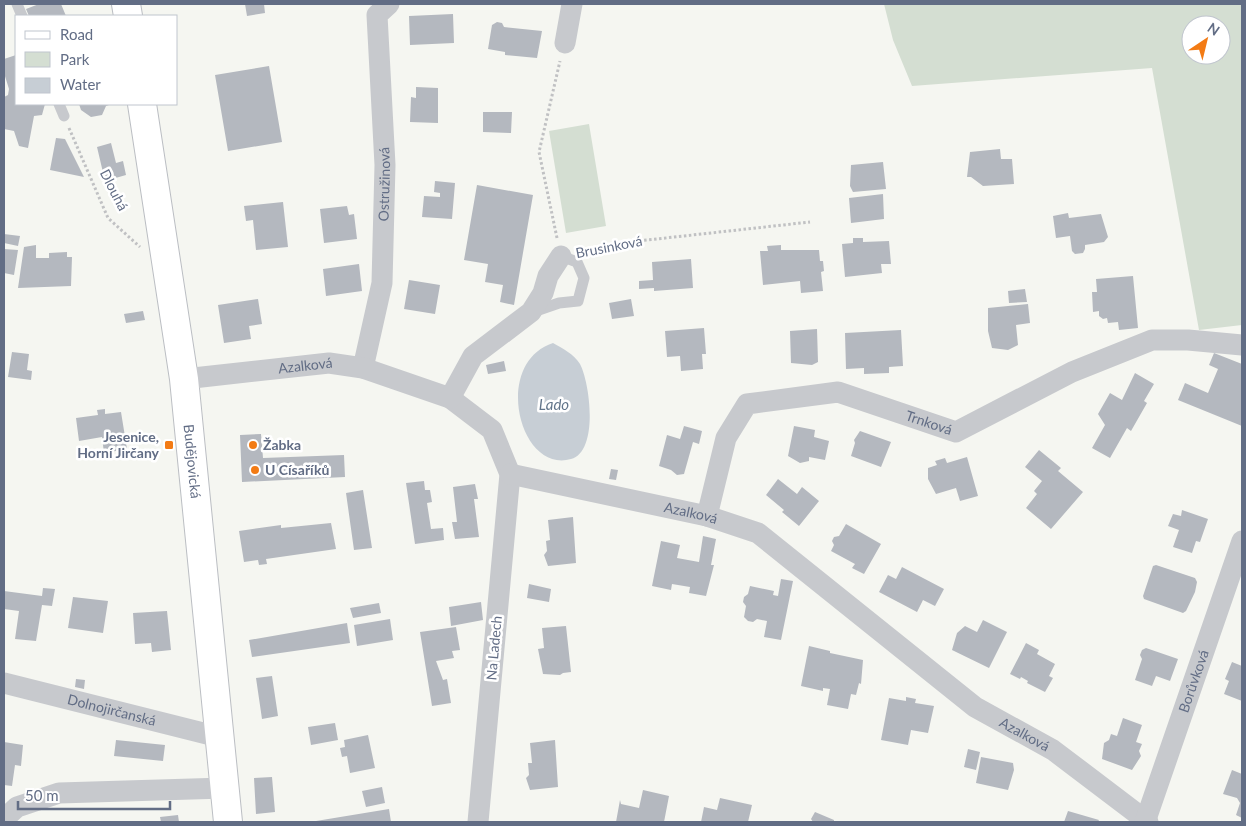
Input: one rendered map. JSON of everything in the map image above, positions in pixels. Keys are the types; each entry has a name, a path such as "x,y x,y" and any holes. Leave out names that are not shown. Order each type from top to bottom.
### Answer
{"main road":[{"name":"Budějovická","path":"142,105 184,380 228,822"}],"street":[{"name":"Ostružinová","path":"363,368 382,283 386,165 377,15 389,4"},
{"path":"565,43 572,4"},
{"name":"Brusinková","path":"450,398 473,356 531,312 543,293 548,276 561,256"},
{"name":"Trnková","path":"707,516 726,438 747,404 838,392 956,432 1072,372 1152,340 1188,340 1242,345"},
{"name":"Azalková","path":"184,380 329,363 363,368 450,398 492,430 510,474 707,516 758,532 976,707 1053,750 1146,822"},
{"name":"Na Ladech","path":"478,822 510,474"},
{"name":"Borůvková","path":"1146,822 1242,541"},
{"name":"Dolnojirčanská","path":"4,683 219,738"},
{"path":"13,816 59,793 225,788"}],"lane":[{"path":"58,105 64,116"},
{"path":"531,312 559,303 578,301 584,278 577,262 561,256"}],"path":[{"path":"561,256 539,152 548,103 565,43"},
{"name":"Dlouhá","path":"64,116 108,218 141,249"},
{"name":"Brusinková","path":"561,256 611,244 810,222"}],"green space":[{"path":"884,4 1242,4 1242,325 1199,330 1152,68 912,86 893,40"},
{"path":"589,124 606,226 566,233 549,131"}],"water":[{"name":"Lado","path":"553,343 575,357 584,373 587,386 590,416 589,430 586,443 580,453 571,459 553,459 538,450 526,434 520,414 518,392 523,372 534,354"}],"building":[{"path":"39,4 61,4 66,15 29,15 26,9"},
{"path":"245,4 264,4 265,13 247,16"},
{"path":"453,14 454,43 410,45 409,16"},
{"path":"497,22 502,23 504,27 542,31 537,58 505,55 505,52 488,49 492,25"},
{"path":"15,55 15,105 45,105 42,115 34,116 28,148 19,146 14,131 4,129 4,97 8,95 9,89 4,73 4,59"},
{"path":"269,66 282,142 228,151 215,75"},
{"path":"416,87 438,88 438,123 410,122 411,97 416,98"},
{"path":"79,105 109,105 106,106 102,115 91,117 81,110"},
{"path":"483,112 512,112 511,133 483,132"},
{"path":"56,138 65,139 84,177 50,170"},
{"path":"111,143 116,163 123,161 126,175 105,181 97,147"},
{"path":"1000,149 1001,159 1012,159 1014,184 983,186 971,177 967,177 970,152"},
{"path":"883,162 886,189 853,192 850,186 851,165"},
{"path":"435,181 455,183 452,219 422,217 424,196 440,197 440,193 434,192"},
{"path":"477,185 533,195 514,305 500,302 503,285 485,282 488,264 464,260"},
{"path":"883,194 884,219 851,223 849,198"},
{"path":"283,202 288,247 256,250 253,220 246,221 244,206"},
{"path":"347,206 349,215 354,214 357,239 324,243 320,209"},
{"path":"1068,213 1069,218 1101,214 1108,237 1104,242 1085,245 1083,253 1075,254 1072,251 1070,236 1056,238 1053,216"},
{"path":"4,234 20,236 18,246 4,243"},
{"path":"853,238 863,238 863,242 889,241 891,264 881,264 882,273 845,277 842,244 853,243"},
{"path":"36,245 36,258 49,258 49,253 67,252 67,257 72,257 71,286 18,288 24,247"},
{"path":"781,245 781,250 819,250 820,261 823,261 824,271 821,272 823,291 801,293 800,281 763,285 760,251 768,251 767,246"},
{"path":"4,249 18,250 14,275 4,273"},
{"path":"691,259 693,288 654,291 654,288 639,289 639,281 653,280 652,262"},
{"path":"359,264 362,291 326,296 323,269"},
{"path":"1133,276 1138,328 1119,330 1118,322 1108,323 1107,318 1103,319 1099,316 1099,311 1093,312 1092,292 1097,292 1096,279"},
{"path":"409,280 440,285 435,314 404,309"},
{"path":"1025,289 1027,302 1009,303 1008,291"},
{"path":"258,299 262,324 249,326 251,339 224,343 218,305"},
{"path":"631,299 634,316 612,319 609,303"},
{"path":"1028,304 1030,323 1016,325 1018,345 1008,350 992,348 988,331 988,308"},
{"path":"143,311 145,320 126,323 124,314"},
{"path":"704,328 706,354 702,354 703,369 681,371 680,356 667,357 665,331"},
{"path":"817,329 818,362 812,365 791,363 790,331"},
{"path":"901,330 903,366 889,367 889,373 864,374 864,368 846,369 845,333"},
{"path":"12,352 29,354 27,370 32,371 31,380 8,377"},
{"path":"1214,353 1242,364 1242,426 1178,400 1185,383 1208,393 1218,369 1209,365"},
{"path":"504,361 506,371 488,374 486,365"},
{"path":"1135,373 1154,384 1144,401 1147,403 1131,431 1127,428 1110,458 1092,448 1105,425 1098,414 1110,393 1122,400"},
{"path":"105,409 105,414 121,412 127,449 104,453 102,437 79,441 76,418 98,415 97,410"},
{"path":"684,426 702,431 699,444 693,442 684,474 677,475 671,470 659,466 667,435 680,439"},
{"path":"794,426 815,430 814,437 829,441 825,460 809,457 809,461 800,463 788,456"},
{"path":"860,431 891,442 881,467 851,456 855,443 854,440"},
{"path":"261,434 263,458 344,455 345,477 242,482 240,435"},
{"path":"1039,450 1061,468 1058,471 1083,492 1051,529 1026,508 1037,494 1034,491 1042,481 1025,467"},
{"path":"967,457 978,496 960,501 956,488 936,494 928,479 928,468 937,465 935,461 945,458 947,463"},
{"path":"611,469 618,470 616,480 609,479"},
{"path":"778,479 797,494 802,487 819,501 799,526 766,495"},
{"path":"424,481 425,490 430,490 432,502 427,503 431,529 443,528 444,540 415,544 406,483"},
{"path":"475,484 478,499 474,499 479,537 455,539 452,522 457,522 453,487"},
{"path":"363,490 372,548 354,550 346,493"},
{"path":"1182,510 1208,519 1200,542 1196,541 1192,553 1173,547 1179,530 1168,526 1173,514 1181,516"},
{"path":"573,517 576,563 548,566 544,555 547,551 546,541 550,540 548,520"},
{"path":"331,523 336,549 266,559 267,564 259,565 258,560 244,562 239,531 281,525 281,528"},
{"path":"846,524 881,544 864,574 852,568 855,564 831,551 834,545 832,541 834,537 839,536"},
{"path":"703,536 716,539 711,565 714,565 706,596 689,593 690,587 672,584 671,590 652,586 661,541 680,545 677,558 699,562"},
{"path":"1156,565 1195,578 1197,582 1195,592 1186,611 1183,613 1144,599 1143,596 1153,566"},
{"path":"902,567 944,589 935,606 923,600 917,612 879,592 888,575 896,579"},
{"path":"781,579 793,581 781,640 764,637 767,621 757,619 753,622 748,621 744,617 746,606 743,602 750,586 774,591 773,595 778,596"},
{"path":"529,584 551,589 549,602 527,598"},
{"path":"43,588 55,589 52,606 42,605 36,641 15,639 19,611 4,609 4,591 42,596"},
{"path":"73,597 108,601 103,633 68,628"},
{"path":"481,602 483,620 451,626 449,607"},
{"path":"379,603 381,613 353,618 350,608"},
{"path":"167,611 171,650 152,652 151,643 135,644 133,613"},
{"path":"390,619 393,640 357,646 354,625"},
{"path":"983,620 1007,632 989,668 952,650 957,633 965,626 977,632"},
{"path":"347,623 350,643 252,657 249,640"},
{"path":"566,626 571,672 560,675 543,674 538,649 544,648 542,628"},
{"path":"456,627 460,650 452,651 454,658 436,661 443,680 447,679 451,703 432,706 420,632"},
{"path":"1026,643 1039,650 1037,654 1055,664 1049,676 1053,678 1045,692 1027,683 1028,681 1021,677 1020,679 1010,674"},
{"path":"809,646 830,651 830,653 863,660 861,684 859,683 856,695 851,694 848,709 827,705 830,689 823,688 823,691 801,686"},
{"path":"1146,648 1178,659 1170,681 1156,676 1152,686 1135,680 1142,659 1140,655 1142,650"},
{"path":"1232,662 1242,666 1242,701 1224,694 1229,681 1225,679"},
{"path":"272,676 278,716 262,719 256,678"},
{"path":"76,679 85,680 84,689 75,687"},
{"path":"906,697 916,699 915,703 934,706 928,733 911,730 908,745 881,740 889,698 906,701"},
{"path":"1123,718 1142,725 1136,742 1142,744 1139,751 1141,756 1132,770 1102,759 1104,743 1109,740 1111,734 1117,736"},
{"path":"335,723 338,740 311,745 308,727"},
{"path":"368,735 375,768 350,773 347,756 342,757 340,748 345,747 344,740"},
{"path":"116,740 165,745 163,761 114,756"},
{"path":"555,740 558,787 530,790 526,778 529,775 528,763 532,763 530,743"},
{"path":"4,742 23,745 21,766 15,765 12,786 4,785"},
{"path":"968,749 980,752 976,770 964,767"},
{"path":"981,757 1013,763 1014,770 1008,790 976,783"},
{"path":"1232,770 1242,774 1242,818 1236,815 1240,803 1237,798 1223,794"},
{"path":"272,777 275,812 256,814 254,778"},
{"path":"382,787 385,803 366,807 362,791"},
{"path":"643,790 669,796 664,822 616,822 620,800 621,804 639,808"},
{"path":"720,798 752,805 748,822 701,822 704,807 717,810"},
{"path":"389,809 391,822 316,822 316,821"},
{"path":"1068,811 1099,820 1098,822 1064,822"},
{"path":"815,812 834,820 834,822 813,822 811,819"},
{"path":"178,815 179,822 161,822 160,817"}],"place":[{"name":"Jesenice, Horní Jirčany","path":"169,445"},
{"name":"Žabka","path":"253,445"},
{"name":"U Císaříků","path":"255,470"}]}
